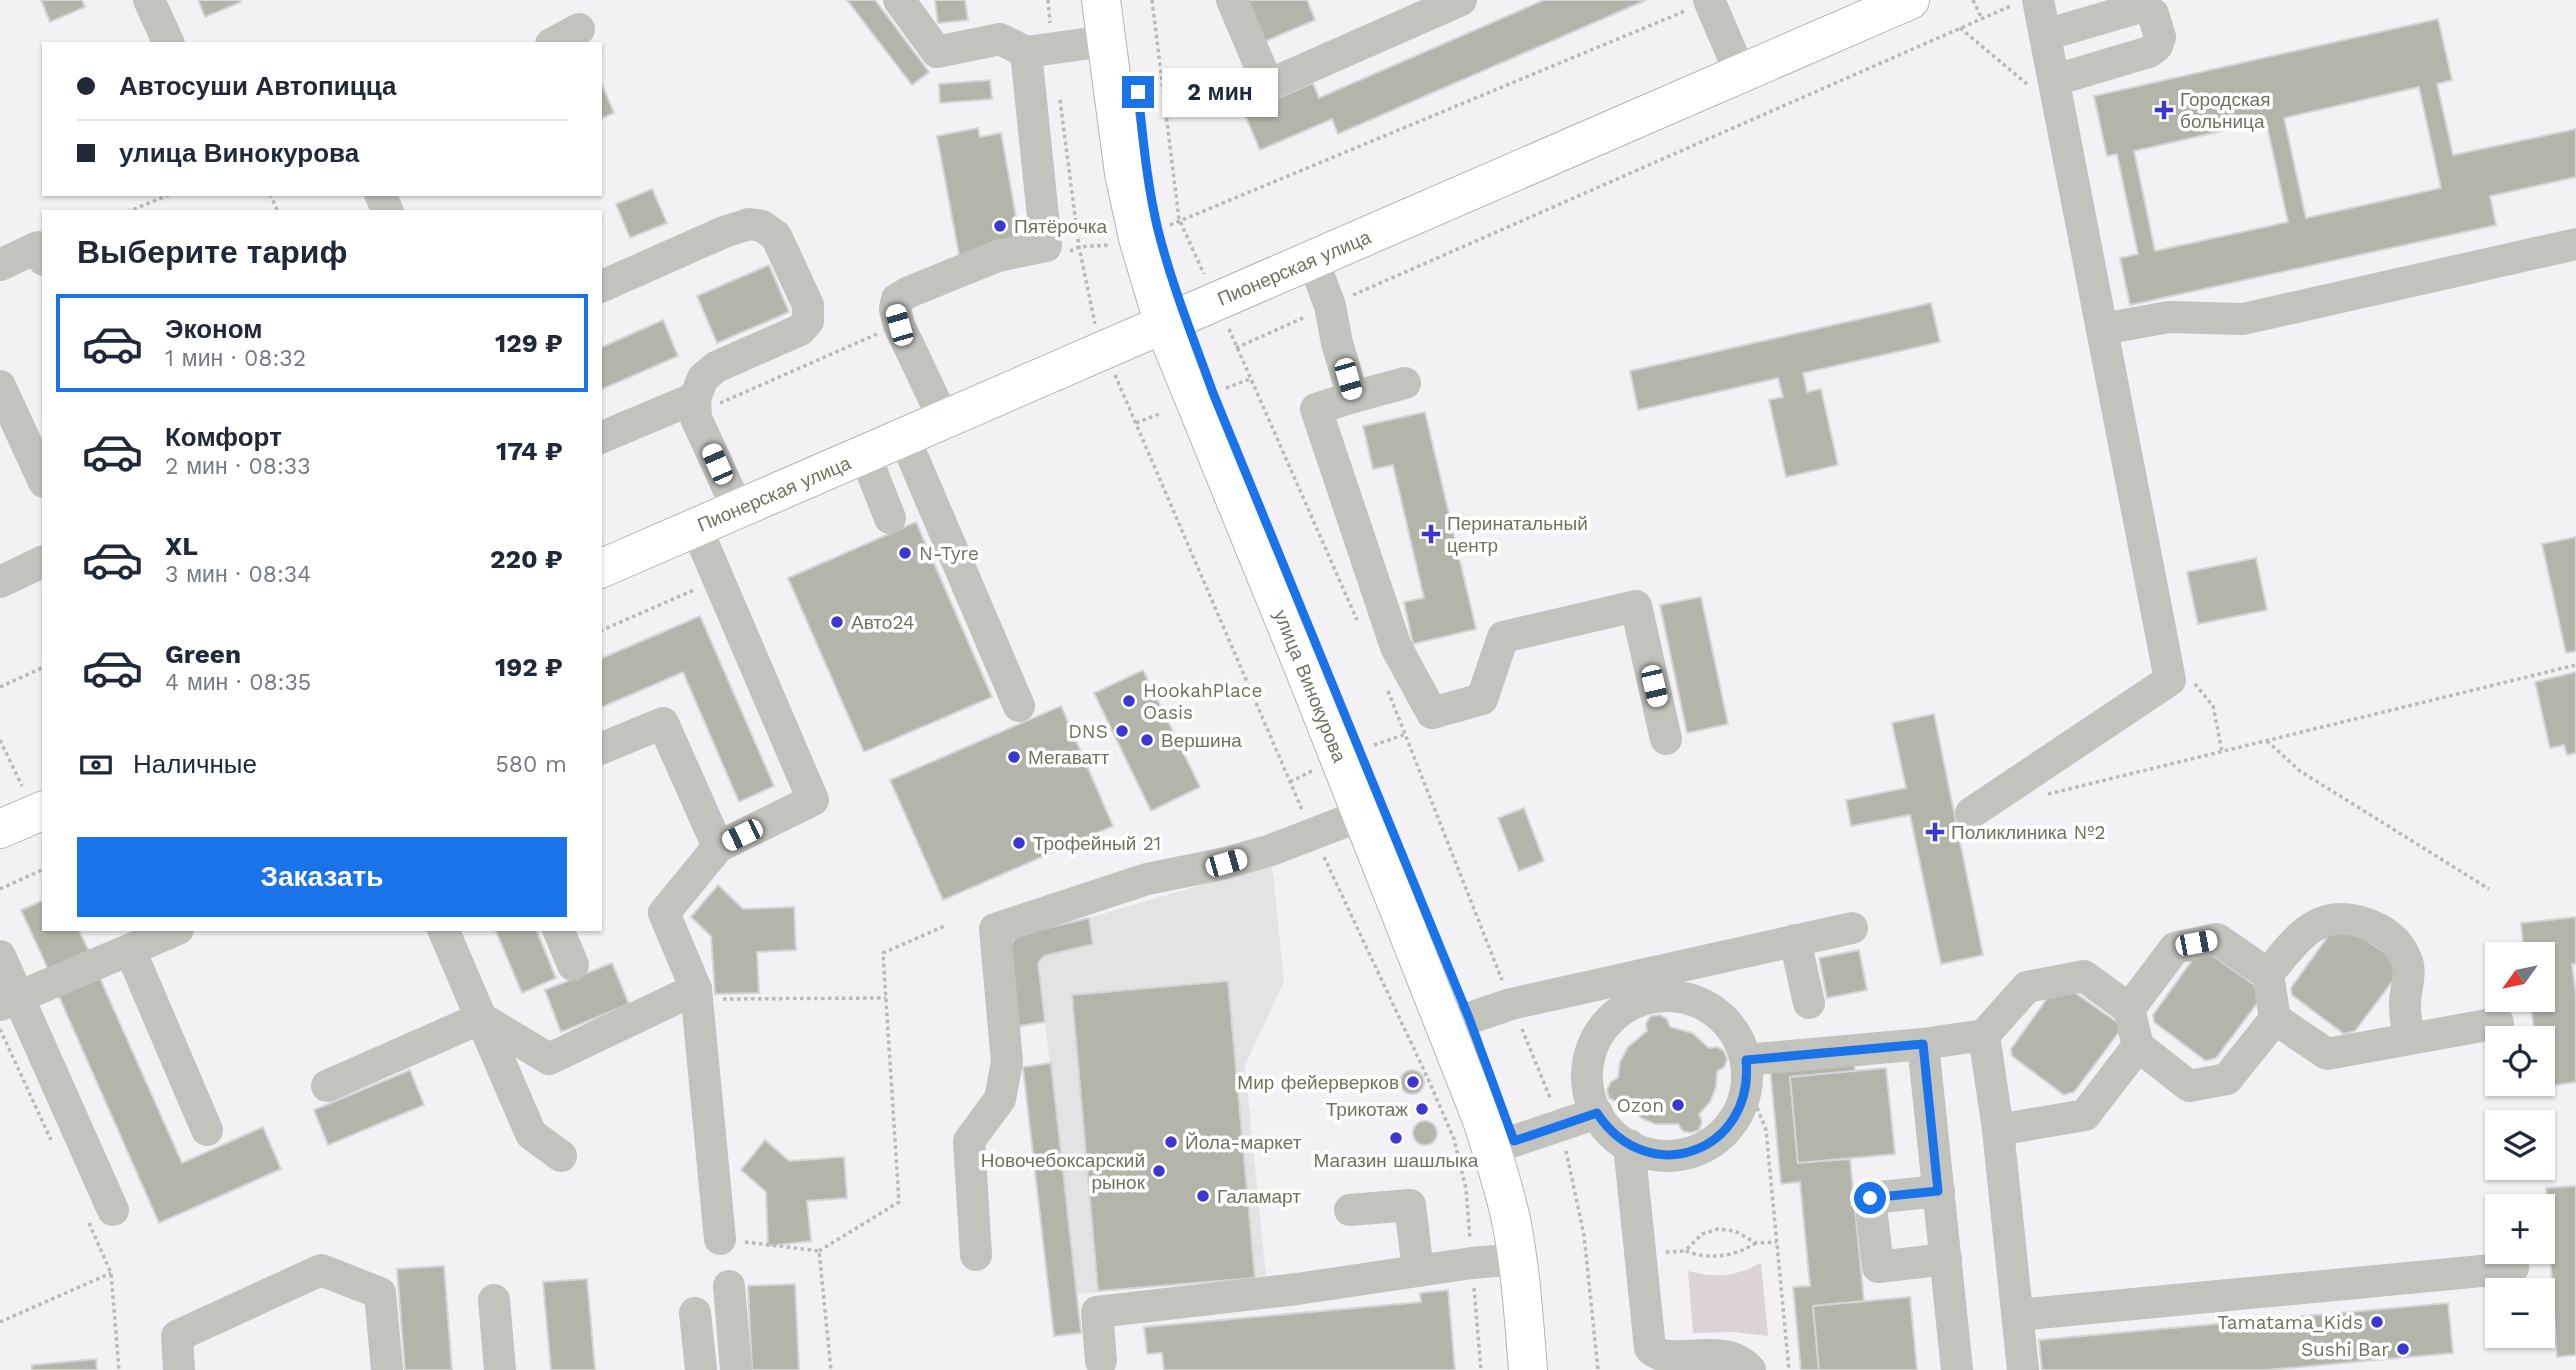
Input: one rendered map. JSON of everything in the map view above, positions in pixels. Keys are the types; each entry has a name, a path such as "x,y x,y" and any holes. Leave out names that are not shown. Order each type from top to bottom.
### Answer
{"main road":[{"name":"улица Винокурова","path":"1101,0 1124,173 1136,230 1174,320 1213,393 1372,810 1458,1022 1514,1141 1536,1234 1551,1370"},
{"name":"улица Винокурова","path":"1128,0 1147,171 1174,320"},
{"name":"Пионерская улица","path":"602,568 1910,0"},
{"path":"0,829 42,811"},
{"name":"улица Винокурова","path":"1458,1022 1511,1222 1518,1259 1528,1370"}],"street":[{"path":"149,0 168,42"},
{"path":"899,0 937,52 1000,39 1039,50 1106,41"},
{"path":"1232,0 1268,85 1461,0"},
{"path":"1709,1 1741,75"},
{"path":"1971,813 2170,680 2045,34 2026,2"},
{"path":"2045,34 2141,7 2153,14 2160,32 2157,46 2149,52 2054,80"},
{"path":"555,42 579,29"},
{"path":"944,420 899,325 895,309 897,299 998,256 1046,246 1039,50"},
{"path":"602,286 724,232 749,224 762,226 776,236 808,305 808,321 800,330 716,367 704,378 696,408 738,510"},
{"path":"2102,329 2169,317 2244,319 2576,244"},
{"path":"0,265 38,247 42,256"},
{"path":"1313,260 1330,306 1337,343 1353,397"},
{"path":"1405,383 1317,409 1396,647 1432,713 1482,699 1503,637 1636,606 1667,739"},
{"path":"0,386 42,478"},
{"path":"602,437 696,408"},
{"path":"904,437 1019,706"},
{"path":"864,455 890,518"},
{"path":"696,527 813,800 718,847 664,913 696,994 720,1239"},
{"path":"0,582 42,562"},
{"path":"602,748 663,723 718,847"},
{"path":"976,1255 970,1141 1000,1099 1007,1062 995,929 1147,879 1226,863 1313,835 1372,810"},
{"path":"1746,1075 1984,1035 2027,987 2084,976 2129,1009 2138,1046 2189,1086 2227,1079 2275,1019 2269,974 2290,947 2319,922 2349,917 2381,930 2396,940 2407,961 2409,979 2405,1003 2409,1038"},
{"path":"1458,1022 1511,1004 1852,928"},
{"path":"10,1001 173,931"},
{"path":"444,931 531,1134 561,1156"},
{"path":"559,931 573,965"},
{"path":"2129,1009 2175,947 2217,939 2269,974"},
{"path":"1795,940 1809,1003"},
{"path":"130,950 207,1130"},
{"path":"0,956 10,1001 98,1211"},
{"path":"481,1018 549,1059 696,994"},
{"path":"1664,996 1680,997 1710,1008 1733,1031 1746,1075 1742,1105 1730,1124 1702,1148 1672,1155 1643,1152 1629,1145 1605,1126 1597,1113 1588,1083 1591,1051 1608,1023 1633,1003 1664,996"},
{"path":"327,1086 481,1018"},
{"path":"2275,1019 2327,1054 2498,1023"},
{"path":"1984,1035 1998,1130 2023,1370"},
{"path":"1923,1044 1957,1370"},
{"path":"1998,1130 2085,1115 2138,1046"},
{"path":"1514,1141 1597,1113"},
{"path":"1629,1145 1650,1348 1653,1354 1663,1361 1727,1357 1741,1362 1750,1370"},
{"path":"1938,1191 1870,1198 1878,1267 1945,1259"},
{"path":"1350,1210 1410,1205 1418,1271"},
{"path":"1101,1361 1097,1312 1297,1290 1472,1263 1518,1259"},
{"path":"2018,1315 2512,1268"},
{"path":"179,1370 177,1336 321,1270 380,1293 387,1370"},
{"path":"729,1286 736,1370"},
{"path":"494,1300 500,1370"},
{"path":"695,1313 701,1370"}],"path":[{"path":"1048,0 1039,50 1096,330"},
{"path":"1152,0 1179,219 1205,276"},
{"path":"1973,0 1982,19"},
{"path":"1170,225 1709,1"},
{"path":"1237,348 1960,28 2026,2"},
{"path":"1960,28 2061,112"},
{"path":"132,210 166,196"},
{"path":"1068,252 1079,247 1119,245"},
{"path":"1225,321 1361,629"},
{"path":"696,408 711,407 899,325"},
{"path":"1111,366 1313,835 1454,1139 1466,1189 1481,1370"},
{"path":"1226,388 1250,379"},
{"path":"1136,423 1159,414"},
{"path":"602,630 719,579"},
{"path":"2037,797 2576,665"},
{"path":"0,687 42,668"},
{"path":"2170,680 2194,682 2213,706 2222,752"},
{"path":"1387,688 1550,1097 1559,1126 1584,1235 1598,1370"},
{"path":"1374,745 1406,734"},
{"path":"2266,741 2300,771 2489,889"},
{"path":"1290,782 1315,770"},
{"path":"0,889 42,870"},
{"path":"720,1239 819,1251 899,1202 883,953 947,925"},
{"path":"696,994 886,998"},
{"path":"0,1029 56,1151"},
{"path":"1746,1075 1766,1130 1789,1370"},
{"path":"98,1211 111,1273 119,1370"},
{"path":"1756,1243 1735,1231 1718,1229 1702,1234 1685,1251 1703,1256 1721,1256 1740,1252 1756,1243 1777,1242"},
{"path":"819,1251 831,1370"},
{"path":"0,1322 111,1273"}],"shaded area":[{"name":"Новочебоксарский рынок","path":"1272,864 1284,981 1245,1066 1266,1276 1077,1294 1038,963 1044,956 1093,944 1089,918"},
{"path":"1761,1263 1768,1336 1734,1332 1693,1333 1688,1271 1725,1275"}],"building":[{"path":"41,0 82,0 85,7 50,22"},
{"path":"198,0 240,0 241,2 205,17"},
{"path":"847,0 875,0 929,72 912,85"},
{"path":"935,0 965,0 968,20 938,23"},
{"path":"1243,0 1307,0 1315,20 1261,43"},
{"path":"1544,0 1646,0 1338,134 1332,119 1260,150 1244,113 1313,83 1319,98"},
{"path":"2438,19 2452,80 2437,84 2453,155 2576,129 2576,177 2490,196 2496,225 2130,305 2120,258 2138,254 2117,154 2107,156 2094,96","holes":["2419,87 2441,188 2306,218 2284,118","2266,121 2288,222 2155,251 2134,151"]},
{"path":"990,80 992,99 940,103 939,84"},
{"path":"602,85 614,113 602,118"},
{"path":"978,128 980,137 1001,133 1020,239 960,260 937,136"},
{"path":"652,189 667,223 630,238 616,204"},
{"path":"769,265 789,312 717,343 697,296"},
{"path":"1931,303 1940,342 1803,373 1807,392 1821,389 1838,465 1786,477 1769,400 1783,397 1778,378 1638,410 1630,371"},
{"path":"663,320 678,356 602,389 602,347"},
{"name":"Перинатальный центр","path":"1425,412 1476,629 1413,644 1404,602 1424,598 1393,465 1373,469 1363,426"},
{"path":"916,522 992,697 864,752 788,578"},
{"path":"2576,537 2576,651 2566,653 2542,544"},
{"path":"2256,558 2267,610 2198,624 2187,572"},
{"path":"1701,597 1728,724 1687,733 1660,605"},
{"path":"700,616 774,786 739,802 683,672 602,707 602,658"},
{"name":"Вершина","path":"1143,670 1200,787 1151,811 1094,693"},
{"path":"2576,672 2576,753 2567,755 2564,745 2550,748 2535,682"},
{"path":"1061,706 1113,826 943,900 890,780"},
{"path":"1934,714 1983,955 1941,964 1910,815 1851,826 1846,800 1906,788 1892,723"},
{"path":"1524,808 1544,861 1519,871 1498,818"},
{"path":"718,885 743,909 794,907 796,950 757,952 759,993 715,994 711,936 691,917"},
{"path":"42,901 42,931 79,931 89,951 48,969 21,910"},
{"path":"2576,917 2576,964 2572,964 2576,995 2576,1082 2555,1085 2555,1026 2533,1026 2532,1012 2555,1012 2555,942 2523,942 2521,923"},
{"path":"1089,918 1093,944 1044,956 1038,963 1045,1022 1019,1026 1009,946 1018,935"},
{"path":"2344,924 2398,962 2400,971 2355,1031 2344,1034 2292,995 2291,988 2336,925"},
{"path":"496,931 537,931 556,978 522,993"},
{"path":"1859,950 1867,990 1827,998 1819,958"},
{"path":"2206,951 2260,989 2261,998 2216,1058 2206,1061 2154,1022 2153,1015 2198,952"},
{"path":"612,963 629,1004 561,1032 545,990"},
{"path":"98,974 182,1163 263,1127 281,1169 159,1223 57,992"},
{"path":"1228,981 1255,1278 1098,1291 1072,995"},
{"path":"2064,985 2118,1023 2119,1032 2074,1092 2064,1095 2012,1056 2011,1049 2056,986"},
{"path":"1660,1015 1667,1019 1670,1027 1692,1033 1709,1048 1717,1047 1724,1051 1727,1059 1724,1067 1717,1071 1716,1087 1710,1102 1699,1114 1702,1122 1699,1130 1691,1133 1683,1131 1678,1124 1655,1124 1641,1118 1625,1101 1617,1102 1609,1098 1607,1090 1611,1082 1618,1078 1620,1062 1628,1047 1647,1031 1646,1023 1651,1016"},
{"path":"1854,1060 1855,1071 1790,1077 1798,1163 1850,1159 1864,1301 1813,1306 1819,1370 1801,1370 1793,1287 1810,1286 1800,1182 1781,1184 1770,1067"},
{"path":"1051,1063 1081,1333 1054,1336 1023,1067"},
{"path":"1886,1068 1895,1154 1798,1163 1790,1077"},
{"path":"410,1070 424,1105 328,1145 314,1110"},
{"path":"1412,1070 1421,1073 1424,1082 1421,1091 1412,1094 1403,1091 1400,1082 1403,1073"},
{"path":"1425,1121 1434,1124 1437,1133 1434,1142 1425,1145 1416,1142 1413,1133 1416,1124"},
{"path":"765,1140 789,1161 844,1157 847,1198 807,1201 811,1241 768,1246 766,1192 741,1170"},
{"path":"2576,1186 2576,1355 2557,1357 2555,1278 2552,1278 2551,1264 2555,1264 2555,1194 2546,1194 2546,1188"},
{"path":"444,1266 452,1370 405,1370 397,1269"},
{"path":"587,1279 595,1370 551,1370 543,1282"},
{"path":"795,1284 799,1370 752,1370 748,1286"},
{"path":"1448,1290 1455,1370 1164,1370 1162,1353 1147,1354 1144,1327 1421,1302 1420,1293"},
{"path":"1910,1297 1917,1370 1819,1370 1813,1306"},
{"path":"2448,1303 2453,1353 2266,1370 2042,1370 2039,1340"},
{"path":"96,1359 97,1370 32,1370 32,1365"}],"place":[{"name":"Городская больница","path":"2164,110"},
{"name":"Пятёрочка","path":"1000,226"},
{"name":"Перинатальный центр","path":"1431,534"},
{"name":"N-Tyre","path":"905,553"},
{"name":"Авто24","path":"837,622"},
{"name":"HookahPlace Oasis","path":"1129,701"},
{"name":"DNS","path":"1122,731"},
{"name":"Вершина","path":"1147,740"},
{"name":"Мегаватт","path":"1014,757"},
{"name":"Поликлиника №2","path":"1935,832"},
{"name":"Трофейный 21","path":"1019,843"},
{"name":"Мир фейерверков","path":"1413,1082"},
{"name":"Ozon","path":"1678,1105"},
{"name":"Трикотаж","path":"1422,1109"},
{"name":"Магазин шашлыка","path":"1396,1138"},
{"name":"Йола-маркет","path":"1171,1142"},
{"name":"Новочебоксарский рынок","path":"1159,1171"},
{"name":"Галамарт","path":"1203,1196"},
{"name":"Tamatama_Kids","path":"2377,1322"},
{"name":"Sushi Bar","path":"2403,1349"}],"route":[{"path":"1138,92 1147,171 1158,230 1185,316 1213,393 1469,1018 1514,1141 1597,1113 1616,1137 1643,1152 1657,1155 1687,1153 1714,1140 1735,1118 1746,1090 1746,1060 1923,1044 1938,1191 1870,1198"}]}
